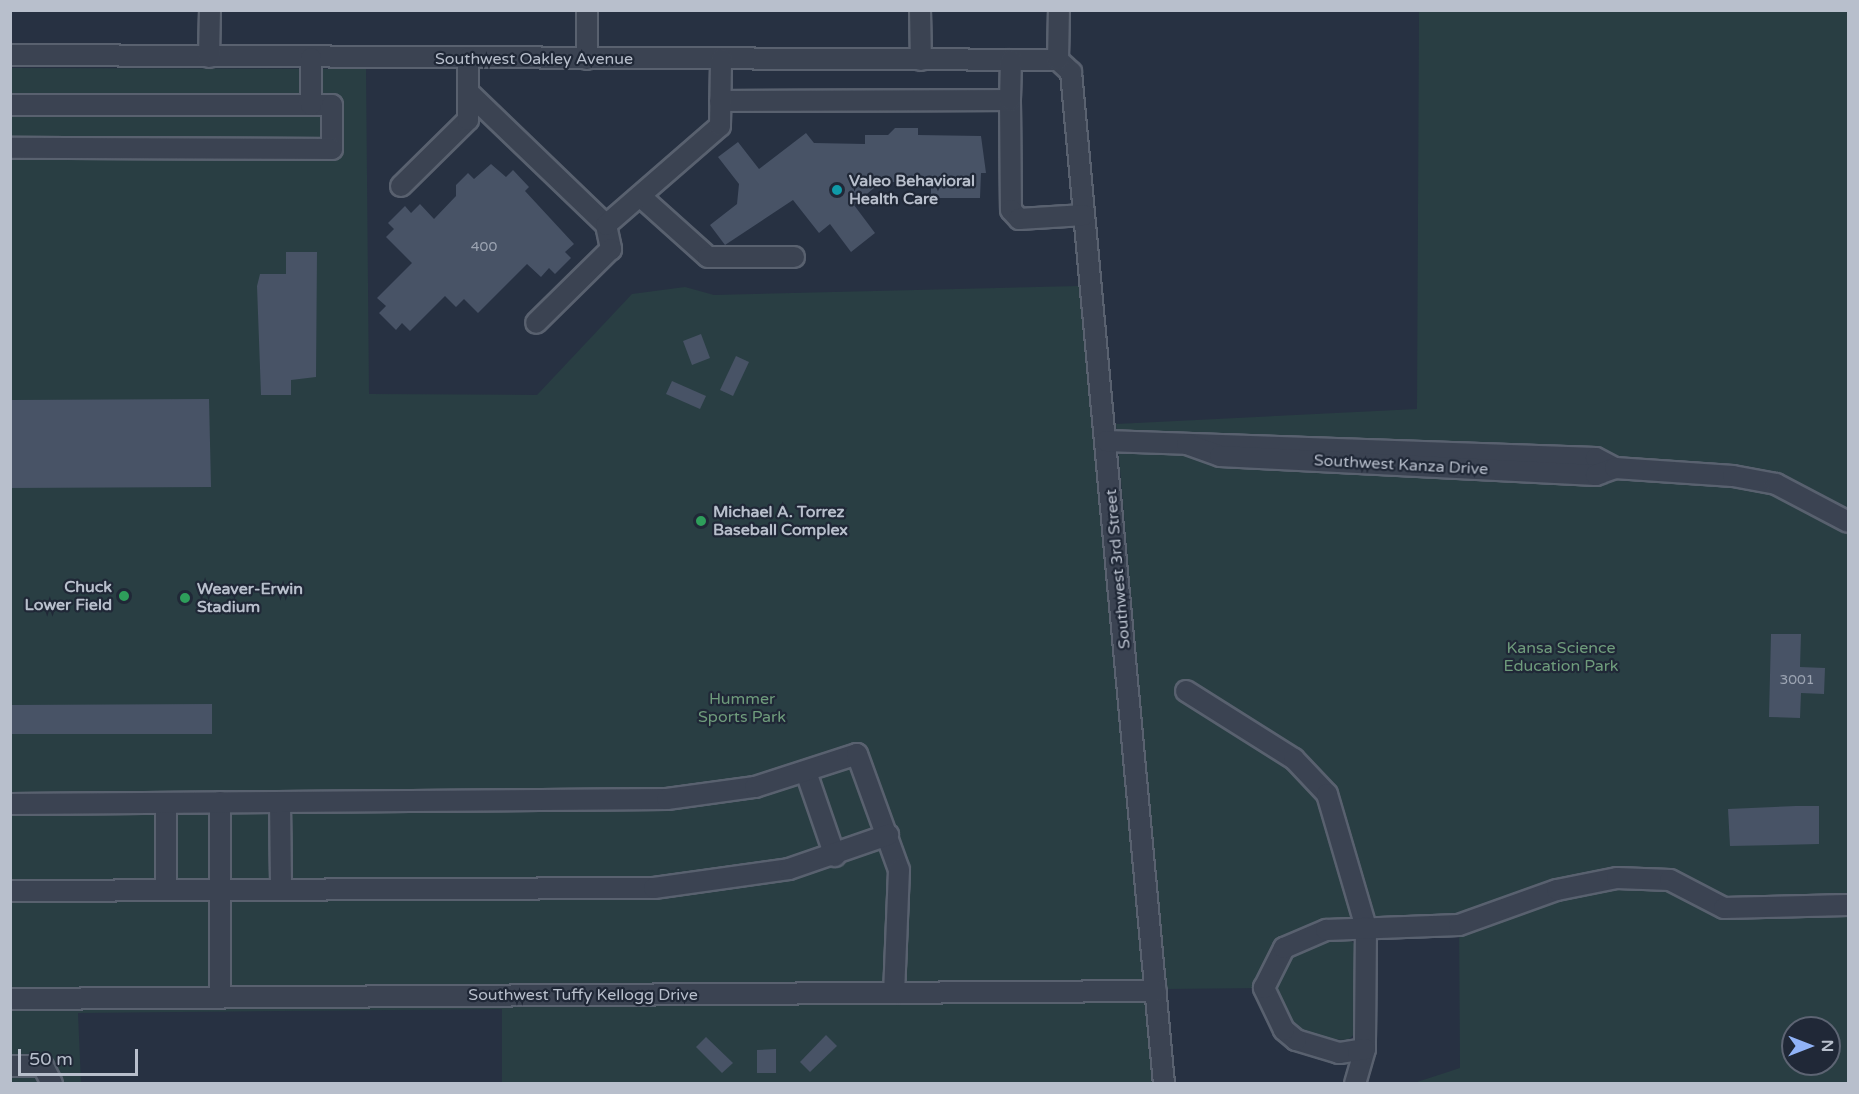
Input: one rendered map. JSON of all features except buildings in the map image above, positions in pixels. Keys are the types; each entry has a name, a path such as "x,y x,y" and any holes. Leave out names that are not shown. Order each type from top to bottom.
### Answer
{"street":[{"path":"209,57 210,10"},
{"path":"586,10 587,59"},
{"path":"920,10 921,60"},
{"path":"1058,60 1059,10"},
{"name":"Southwest Oakley Avenue","path":"10,55 1058,60"},
{"path":"310,105 311,58"},
{"path":"401,186 468,120 468,58"},
{"path":"606,225 720,126 721,59"},
{"path":"1011,60 1011,210 1019,219 1084,215"},
{"name":"Southwest 3rd Street","path":"1058,60 1071,72 1164,1083"},
{"path":"468,92 606,225 611,249 536,323"},
{"path":"720,101 1010,100"},
{"path":"10,105 332,105 332,149 10,148"},
{"path":"640,196 708,257 794,257"},
{"name":"Southwest Kanza Drive","path":"1106,441 1596,458 1615,468 1776,484 1848,522"},
{"path":"1186,691 1294,759 1327,794 1366,927 1365,1049 1355,1083"},
{"path":"10,804 667,799 756,787 857,754 888,835 902,888 894,993"},
{"path":"806,772 835,856"},
{"path":"220,802 220,998"},
{"path":"280,802 281,890"},
{"path":"166,803 166,890"},
{"path":"10,891 654,888 747,879 835,856 888,835"},
{"path":"1365,1049 1339,1053 1296,1040 1276,1019 1264,988 1284,948 1326,930 1459,925 1557,890 1617,878 1670,880 1724,908 1848,905"},
{"name":"Southwest Tuffy Kellogg Drive","path":"10,999 1156,991"},
{"path":"10,1066 43,1066 52,1083"}],"green space":[{"name":"Kansa Science Education Park","path":"1419,11 1848,11 1848,1083 1414,1083 1460,1068 1459,925 1305,936 1264,988 1166,989 1116,424 1417,409"},
{"name":"Hummer Sports Park","path":"11,68 366,69 369,394 537,395 632,294 685,287 714,295 1079,286 1154,1083 502,1083 502,1009 78,1013 81,1083 11,1083"},
{"path":"1346,937 1359,947 1361,1028 1348,1040 1309,1038 1284,1019 1274,996 1277,975 1294,948 1316,938"}],"place":[{"name":"Valeo Behavioral Health Care","path":"837,190"},
{"name":"Michael A. Torrez Baseball Complex","path":"701,521"},
{"name":"Chuck Lower Field","path":"124,596"},
{"name":"Weaver-Erwin Stadium","path":"185,598"}]}
